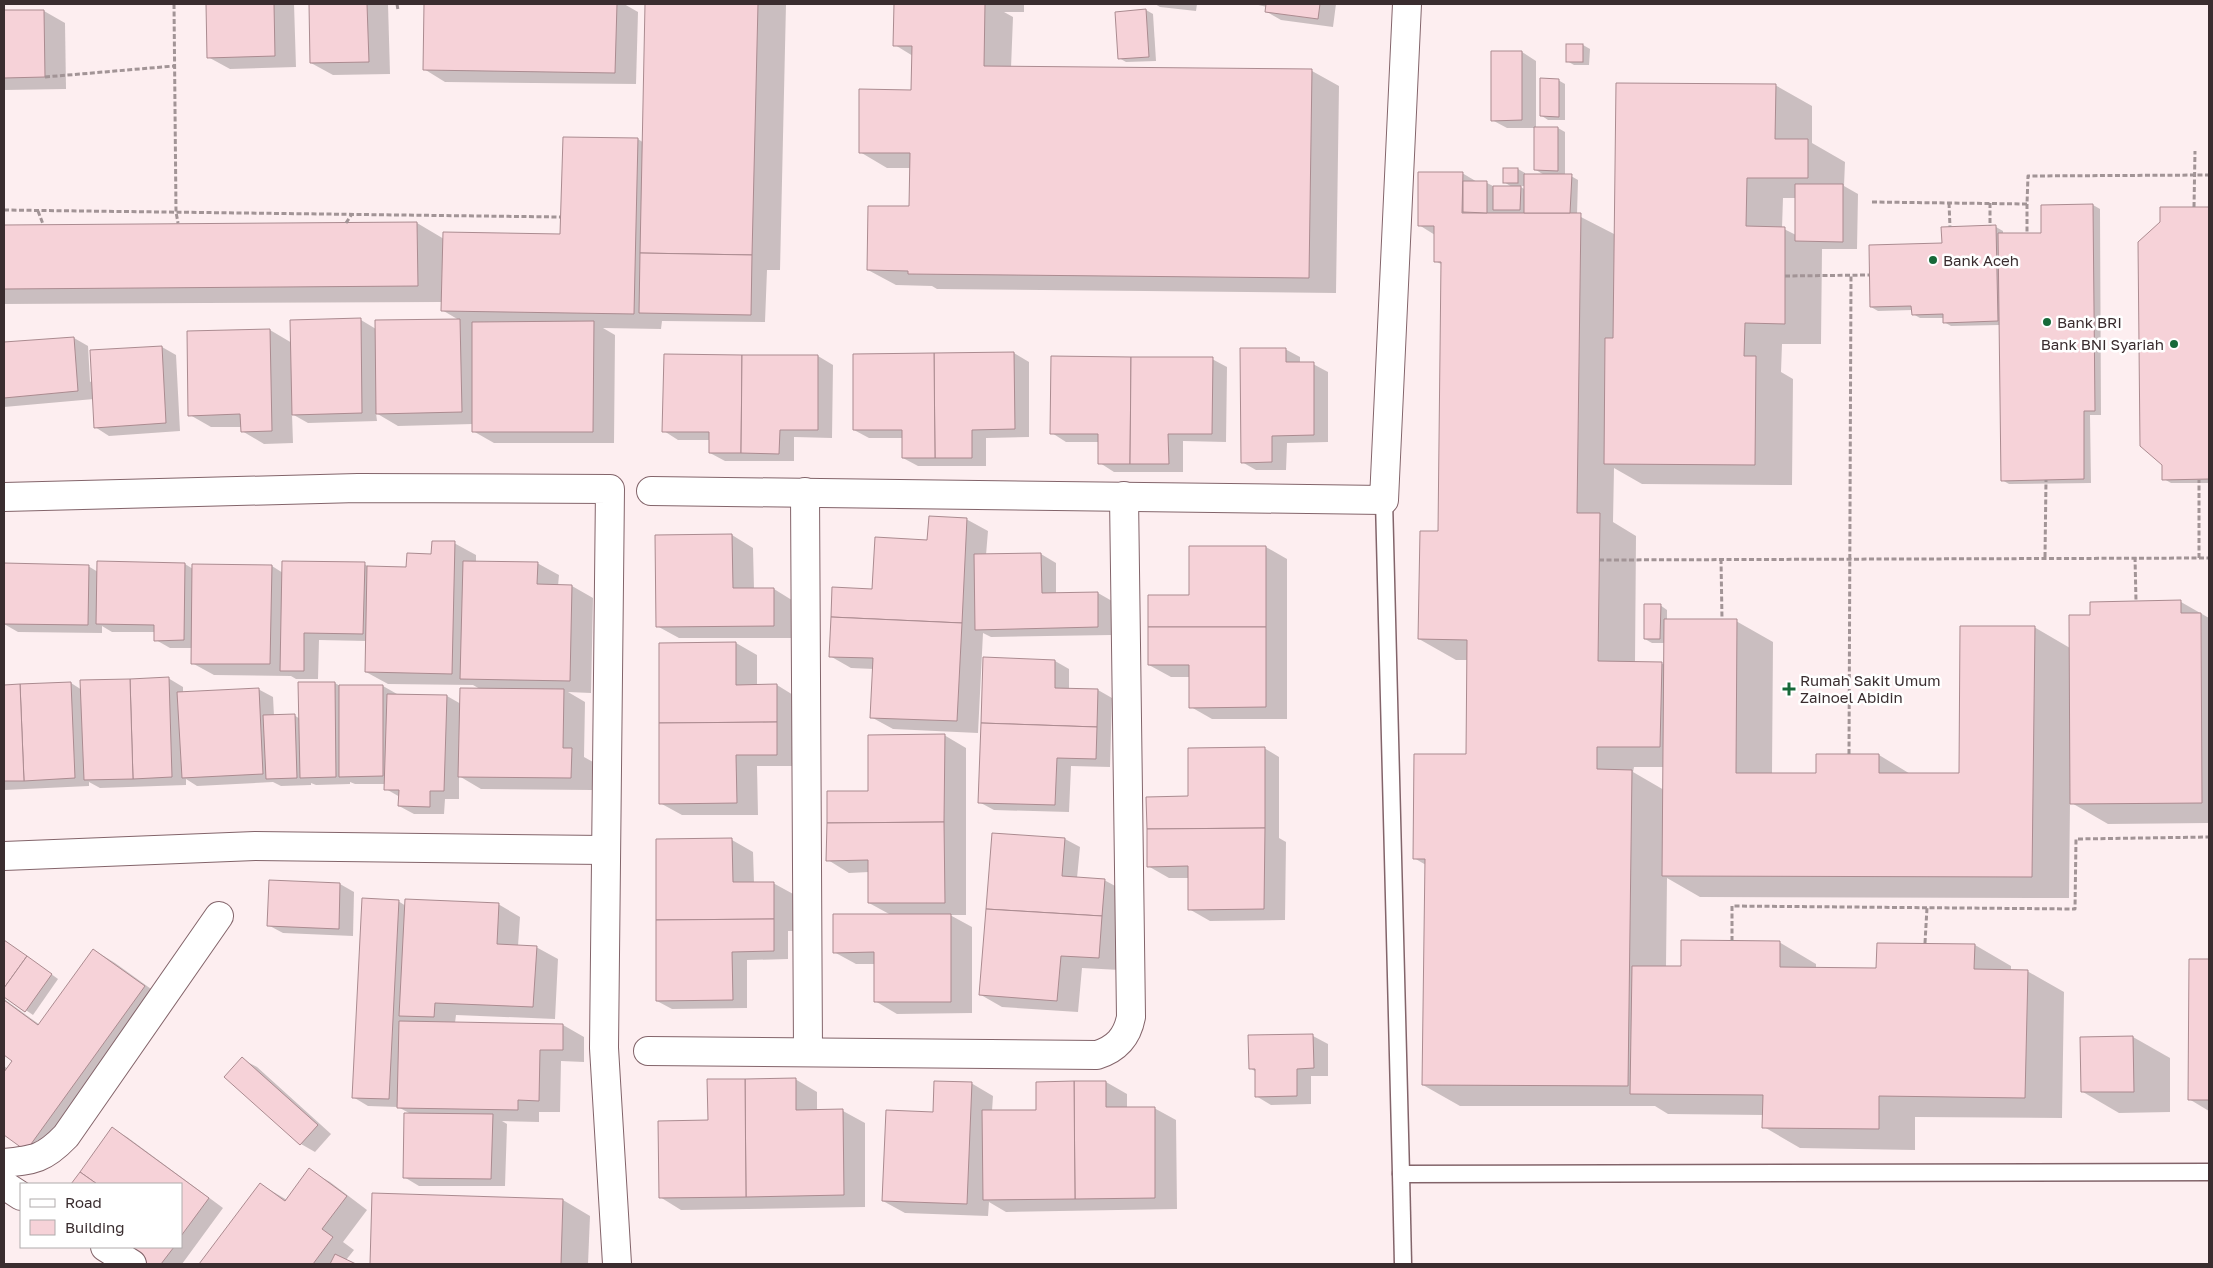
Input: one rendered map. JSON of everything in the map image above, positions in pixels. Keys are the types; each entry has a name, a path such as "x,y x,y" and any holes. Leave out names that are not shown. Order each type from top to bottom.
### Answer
{"street":[{"path":"651,491 1384,500 1407,4"},
{"path":"4,497 358,488 610,489 604,1048 617,1264"},
{"path":"805,492 808,1052"},
{"path":"648,1051 1097,1055 1117,1046 1129,1027 1131,1017 1124,496"},
{"path":"4,856 255,846 606,850"},
{"path":"4,1163 34,1160 43,1157 54,1149 66,1136 219,916"},
{"path":"4,1185 20,1195"},
{"path":"107,1248 132,1264"}],"lane":[{"path":"1384,500 1403,1264"},
{"path":"1401,1174 2209,1172"}],"path":[{"path":"174,4 176,212 178,224"},
{"path":"397,4 398,10"},
{"path":"45,77 174,66"},
{"path":"2194,207 2195,151"},
{"path":"2027,233 2028,176 2209,175"},
{"path":"1872,202 2027,204"},
{"path":"1949,203 1950,227"},
{"path":"1990,203 1990,226"},
{"path":"4,210 560,217"},
{"path":"38,211 43,224"},
{"path":"346,223 352,214"},
{"path":"1849,754 1851,274"},
{"path":"1785,276 1869,275"},
{"path":"2045,557 2046,480"},
{"path":"2199,480 2199,558"},
{"path":"2135,556 2136,601"},
{"path":"1599,560 1849,560 2135,556 2209,558"},
{"path":"1721,559 1722,619"},
{"path":"1732,941 1732,906 2075,910 2076,839 2209,837"},
{"path":"1925,943 1927,908"}],"building":[{"path":"206,4 274,4 275,56 207,58"},
{"path":"309,4 367,4 369,62 310,63"},
{"path":"424,4 617,4 615,73 423,70"},
{"path":"645,4 758,4 752,255 640,253"},
{"path":"894,4 985,4 984,66 1312,69 1309,278 908,274 908,271 867,270 868,206 909,206 910,153 859,153 859,89 911,90 912,46 893,46"},
{"path":"1266,4 1320,4 1318,19 1265,12"},
{"path":"1146,9 1149,57 1118,59 1115,12"},
{"path":"4,10 44,10 45,77 4,78"},
{"path":"1566,44 1583,44 1583,62 1566,62"},
{"path":"1491,51 1522,51 1522,120 1491,121"},
{"path":"1540,78 1559,79 1559,117 1540,116"},
{"path":"1616,83 1776,84 1775,139 1808,139 1808,178 1747,178 1746,226 1785,227 1785,324 1745,323 1744,356 1756,356 1755,465 1604,464 1605,338 1613,338"},
{"path":"1534,127 1558,127 1558,171 1534,170"},
{"path":"563,137 638,138 634,314 441,311 443,232 560,234"},
{"path":"1503,168 1518,168 1518,183 1503,183"},
{"path":"1418,172 1463,172 1462,213 1581,213 1577,513 1600,513 1598,661 1662,662 1660,747 1597,747 1597,769 1632,770 1628,1086 1422,1085 1425,859 1413,859 1414,754 1466,754 1467,640 1418,639 1420,531 1438,531 1441,262 1434,262 1434,226 1418,226"},
{"path":"1524,174 1572,174 1570,213 1524,213"},
{"path":"1463,181 1487,181 1487,213 1463,212"},
{"path":"1795,184 1843,184 1843,242 1795,241"},
{"path":"1493,186 1521,186 1520,210 1493,210"},
{"name":"Bank BRI","path":"2093,204 2095,411 2084,411 2084,479 2001,481 1998,233 2041,233 2041,205"},
{"name":"Bank BNI Syariah","path":"2160,207 2209,207 2209,479 2162,480 2162,465 2140,446 2138,242 2160,222"},
{"path":"417,222 418,286 4,289 4,225"},
{"name":"Bank Aceh","path":"1996,225 1998,321 1943,323 1943,314 1912,315 1911,306 1870,307 1869,245 1942,243 1941,227"},
{"path":"640,253 752,255 751,315 639,313"},
{"path":"361,318 362,413 292,415 290,320"},
{"path":"460,319 462,412 376,414 375,320"},
{"path":"594,321 593,432 472,432 472,322"},
{"path":"270,329 272,431 241,432 240,414 188,416 187,331"},
{"path":"74,337 78,391 4,398 4,342"},
{"path":"162,346 166,423 94,428 90,350"},
{"path":"1240,348 1286,348 1286,362 1314,362 1314,435 1272,436 1272,462 1241,463"},
{"path":"1014,352 1015,429 972,430 972,458 935,458 934,353"},
{"path":"934,353 935,458 902,458 902,430 853,430 853,354"},
{"path":"664,354 742,355 741,453 709,453 709,432 662,432"},
{"path":"742,355 818,355 818,430 780,430 779,454 741,453"},
{"path":"1051,356 1131,357 1130,464 1098,464 1098,434 1050,434"},
{"path":"1131,357 1213,357 1212,434 1168,434 1169,464 1130,464"},
{"path":"929,516 967,518 962,623 831,617 832,587 872,589 875,537 927,540"},
{"path":"732,534 733,588 774,588 774,626 656,627 655,535"},
{"path":"432,541 455,541 452,674 365,672 367,566 406,567 407,553 431,554"},
{"path":"1189,546 1266,546 1266,627 1148,627 1148,595 1189,595"},
{"path":"1041,553 1042,593 1098,592 1098,627 975,630 974,554"},
{"path":"97,561 185,563 184,640 154,641 154,625 96,624"},
{"path":"282,561 365,562 363,634 304,633 304,671 280,671"},
{"path":"463,561 538,562 537,584 572,585 570,681 460,679"},
{"path":"4,563 89,565 88,625 4,624"},
{"path":"192,564 272,565 270,664 191,664"},
{"path":"2181,600 2181,613 2201,613 2202,803 2070,804 2069,615 2090,615 2090,602"},
{"path":"1644,604 1661,604 1660,639 1644,639"},
{"path":"831,617 962,623 957,721 870,718 873,658 829,657"},
{"path":"1664,619 1737,619 1736,773 1816,773 1816,754 1879,754 1879,773 1959,773 1960,626 2035,626 2032,877 1662,876"},
{"path":"1148,627 1266,627 1266,707 1189,708 1189,665 1148,665"},
{"path":"736,642 736,685 777,684 777,722 659,723 659,643"},
{"path":"983,657 1055,660 1055,688 1098,689 1097,727 981,723"},
{"path":"169,677 172,777 133,779 130,679"},
{"path":"130,679 133,779 84,780 80,680"},
{"path":"71,682 75,778 24,781 20,684"},
{"path":"298,682 335,682 336,777 300,778"},
{"path":"20,684 24,781 4,781 4,685"},
{"path":"339,685 383,685 383,776 339,777"},
{"path":"259,688 263,774 182,778 177,692"},
{"path":"460,688 564,689 563,748 572,748 571,778 458,777"},
{"path":"387,694 447,695 444,791 430,791 430,807 398,806 399,790 384,790"},
{"path":"295,714 297,778 266,779 263,715"},
{"path":"777,722 777,755 736,755 737,803 659,804 659,723"},
{"path":"981,723 1097,727 1096,759 1057,758 1055,805 978,803"},
{"path":"945,734 944,822 827,823 827,791 868,791 868,735"},
{"path":"1265,747 1265,828 1147,829 1146,797 1188,796 1188,748"},
{"path":"944,822 945,903 868,903 868,860 826,861 827,823"},
{"path":"1265,828 1264,909 1188,910 1188,866 1147,867 1147,829"},
{"path":"992,833 1065,838 1062,876 1105,879 1102,916 986,909"},
{"path":"732,838 733,882 774,882 774,919 656,920 656,839"},
{"path":"269,880 340,883 339,929 267,926"},
{"path":"362,898 399,900 389,1099 352,1098"},
{"path":"405,899 499,903 497,944 537,946 533,1007 435,1003 434,1017 399,1016"},
{"path":"986,909 1102,916 1099,958 1061,956 1057,1001 979,995"},
{"path":"833,914 951,914 951,1002 874,1002 874,952 833,953"},
{"path":"774,919 774,951 732,952 733,1000 656,1001 656,920"},
{"path":"4,940 27,956 4,988"},
{"path":"1681,940 1780,941 1780,967 1876,968 1877,943 1975,944 1974,969 2028,970 2025,1098 1879,1096 1879,1129 1762,1128 1763,1095 1630,1094 1632,966 1681,966"},
{"path":"93,949 145,986 26,1151 4,1135 4,1072 12,1061 4,1055 4,1000 38,1025"},
{"path":"27,956 52,974 25,1012 4,997 4,988"},
{"path":"2189,959 2209,959 2209,1100 2188,1100"},
{"path":"399,1021 563,1024 563,1050 540,1050 539,1101 518,1100 518,1110 397,1108"},
{"path":"1313,1034 1314,1068 1297,1069 1297,1096 1255,1097 1255,1069 1249,1069 1248,1035"},
{"path":"2133,1036 2134,1092 2081,1092 2080,1037"},
{"path":"242,1057 318,1125 300,1145 224,1077"},
{"path":"796,1078 796,1110 843,1109 844,1195 746,1197 745,1079"},
{"path":"707,1079 745,1079 746,1197 659,1198 658,1121 708,1120"},
{"path":"934,1081 972,1082 967,1204 882,1201 886,1110 933,1112"},
{"path":"1074,1081 1106,1081 1106,1107 1155,1107 1155,1198 1075,1199"},
{"path":"1074,1081 1075,1199 983,1200 982,1110 1036,1110 1036,1082"},
{"path":"404,1113 493,1114 491,1179 403,1178"},
{"path":"112,1127 209,1198 182,1235 182,1183 96,1183 80,1172"},
{"path":"309,1168 347,1196 322,1229 333,1237 313,1264 199,1264 260,1183 285,1201"},
{"path":"80,1172 96,1183 72,1183"},
{"path":"372,1193 563,1199 561,1264 370,1264"},
{"path":"113,1248 173,1248 161,1264 136,1264"},
{"path":"335,1254 356,1264 330,1264"}],"place":[{"name":"Bank Aceh","path":"1933,260"},
{"name":"Bank BRI","path":"2047,322"},
{"name":"Bank BNI Syariah","path":"2174,344"},
{"name":"Rumah Sakit Umum Zainoel Abidin","path":"1789,689"}]}
